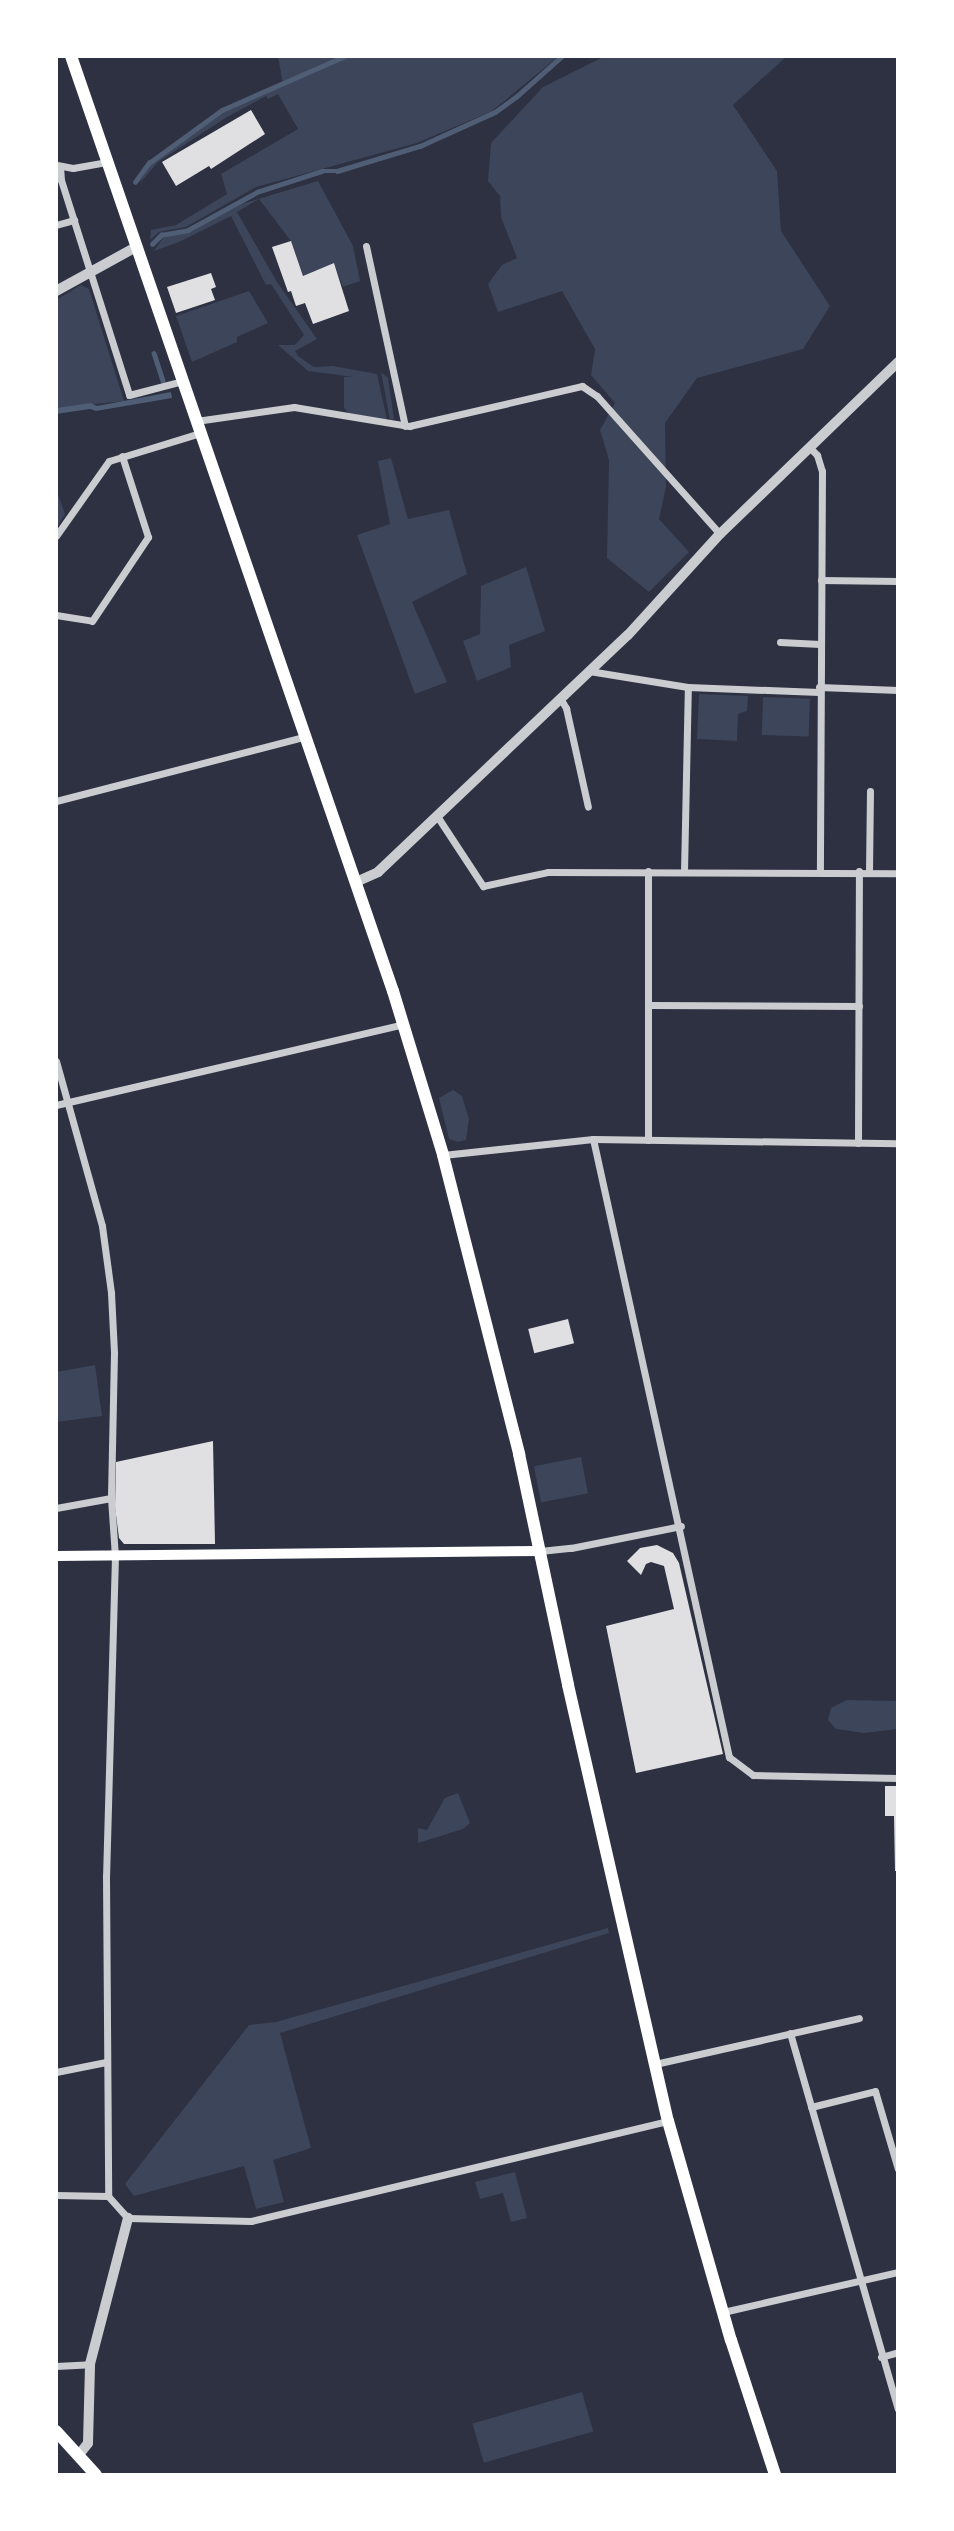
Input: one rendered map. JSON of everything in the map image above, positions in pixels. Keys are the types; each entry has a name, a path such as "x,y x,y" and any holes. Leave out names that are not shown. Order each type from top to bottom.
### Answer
{"main road":[{"path":"71,56 356,882 404,1024 443,1155 493,1347 668,2121 723,2312 775,2475"},
{"path":"56,1556 540,1551"},
{"path":"56,2431 96,2475"}],"street":[{"path":"107,162 91,167 58,165 129,395 183,381"},
{"path":"56,225 74,220"},
{"path":"366,246 405,426"},
{"path":"56,291 136,247"},
{"path":"356,882 378,872 589,671 676,586 720,534 898,362"},
{"path":"56,536 109,460 198,427 294,407 405,426 582,386 597,396 720,534"},
{"path":"810,447 817,455 822,471 820,871"},
{"path":"56,615 92,621 148,537 122,456"},
{"path":"821,580 898,580"},
{"path":"780,642 820,644"},
{"path":"589,671 688,687 898,690"},
{"path":"684,872 688,687"},
{"path":"560,698 566,708 588,807"},
{"path":"56,801 304,737"},
{"path":"869,872 870,790"},
{"path":"437,816 483,886 548,872 898,873"},
{"path":"648,871 648,1140"},
{"path":"858,1143 859,872"},
{"path":"650,1005 859,1006"},
{"path":"56,1105 404,1024"},
{"path":"56,1061 102,1226 111,1293 114,1353 111,1498 115,1556 106,1876 108,2196 128,2218 251,2221 668,2121"},
{"path":"593,1139 681,1526 729,1757 753,1775 898,1777"},
{"path":"443,1155 593,1139 898,1143"},
{"path":"56,1508 111,1498"},
{"path":"540,1551 681,1526"},
{"path":"655,2064 859,2018"},
{"path":"790,2033 859,2282 898,2409"},
{"path":"56,2072 106,2062"},
{"path":"811,2107 875,2091 898,2169"},
{"path":"56,2195 108,2196"},
{"path":"78,2456 88,2443 90,2364 128,2218"},
{"path":"723,2312 898,2272"},
{"path":"881,2357 898,2352"},
{"path":"56,2366 90,2364"}],"shaded area":[{"path":"278,56 559,56 492,111 417,143 256,187 186,227 159,232 150,240 151,230 176,225 227,194 221,174 298,129 278,94 268,99 266,96 227,117 158,162 139,184 150,164 222,113 283,85"},
{"path":"605,56 787,56 733,105 777,171 781,231 830,306 803,349 697,378 665,423 666,487 659,519 689,552 649,592 607,558 609,460 600,430 615,403 591,375 595,349 562,291 498,312 488,284 502,265 517,258 501,217 500,196 488,181 491,143 543,87"},
{"path":"318,181 353,246 360,281 343,287 334,263 303,276 291,241 259,199 237,212 277,282 317,339 295,351 298,356 314,367 333,366 377,374 387,420 349,413 344,408 344,377 354,377 308,371 278,345 295,345 304,335 271,284 266,285 231,216 179,242 154,251 163,238 189,233 242,204"},
{"path":"81,285 89,289 124,401 56,408 56,300"},
{"path":"249,291 268,323 237,337 237,342 192,362 176,316"},
{"path":"381,372 388,378 394,419 390,420"},
{"path":"171,392 172,398 96,411 90,409 56,414 56,408 91,403 97,406"},
{"path":"391,458 408,519 449,510 467,574 412,602 447,682 415,694 357,535 390,524 378,461"},
{"path":"56,489 65,514 56,528"},
{"path":"526,567 545,631 509,645 511,667 477,681 463,641 480,634 481,586"},
{"path":"699,694 748,696 747,711 738,714 737,741 697,739"},
{"path":"763,697 810,699 809,737 762,735"},
{"path":"453,1090 462,1096 469,1119 466,1140 458,1142 449,1139 439,1098"},
{"path":"95,1365 102,1416 56,1422 56,1372"},
{"path":"581,1457 588,1493 541,1502 534,1466"},
{"path":"847,1700 898,1701 898,1729 864,1733 836,1729 828,1720 831,1708"},
{"path":"458,1793 470,1823 463,1829 418,1843 418,1828 427,1830 445,1798"},
{"path":"608,1928 609,1933 280,2033 311,2148 273,2160 284,2202 256,2209 244,2166 134,2196 125,2184 249,2025 276,2022"},
{"path":"515,2172 527,2218 511,2222 503,2193 480,2199 475,2182"},
{"path":"582,2392 593,2431 484,2463 472,2423"}],"building":[{"path":"251,110 265,134 211,169 209,166 176,186 162,162"},
{"path":"291,241 303,276 334,263 349,311 313,324 305,303 296,306 291,291 288,292 272,247"},
{"path":"211,273 216,287 211,289 215,300 176,313 167,287"},
{"path":"568,1319 574,1343 534,1353 528,1329"},
{"path":"213,1441 215,1544 124,1544 119,1538 115,1507 116,1462"},
{"path":"657,1545 673,1553 679,1563 723,1754 636,1773 606,1626 674,1609 664,1566 651,1562 646,1564 641,1575 627,1561 640,1548"},
{"path":"885,1786 898,1786 898,1871 895,1871 894,1816 885,1816"}],"waterway":[{"path":"135,182 149,163 222,110 345,56"},
{"path":"152,244 161,235 188,230 257,192 322,171 337,171 420,146 495,112 562,56"},
{"path":"154,353 163,381"}]}
